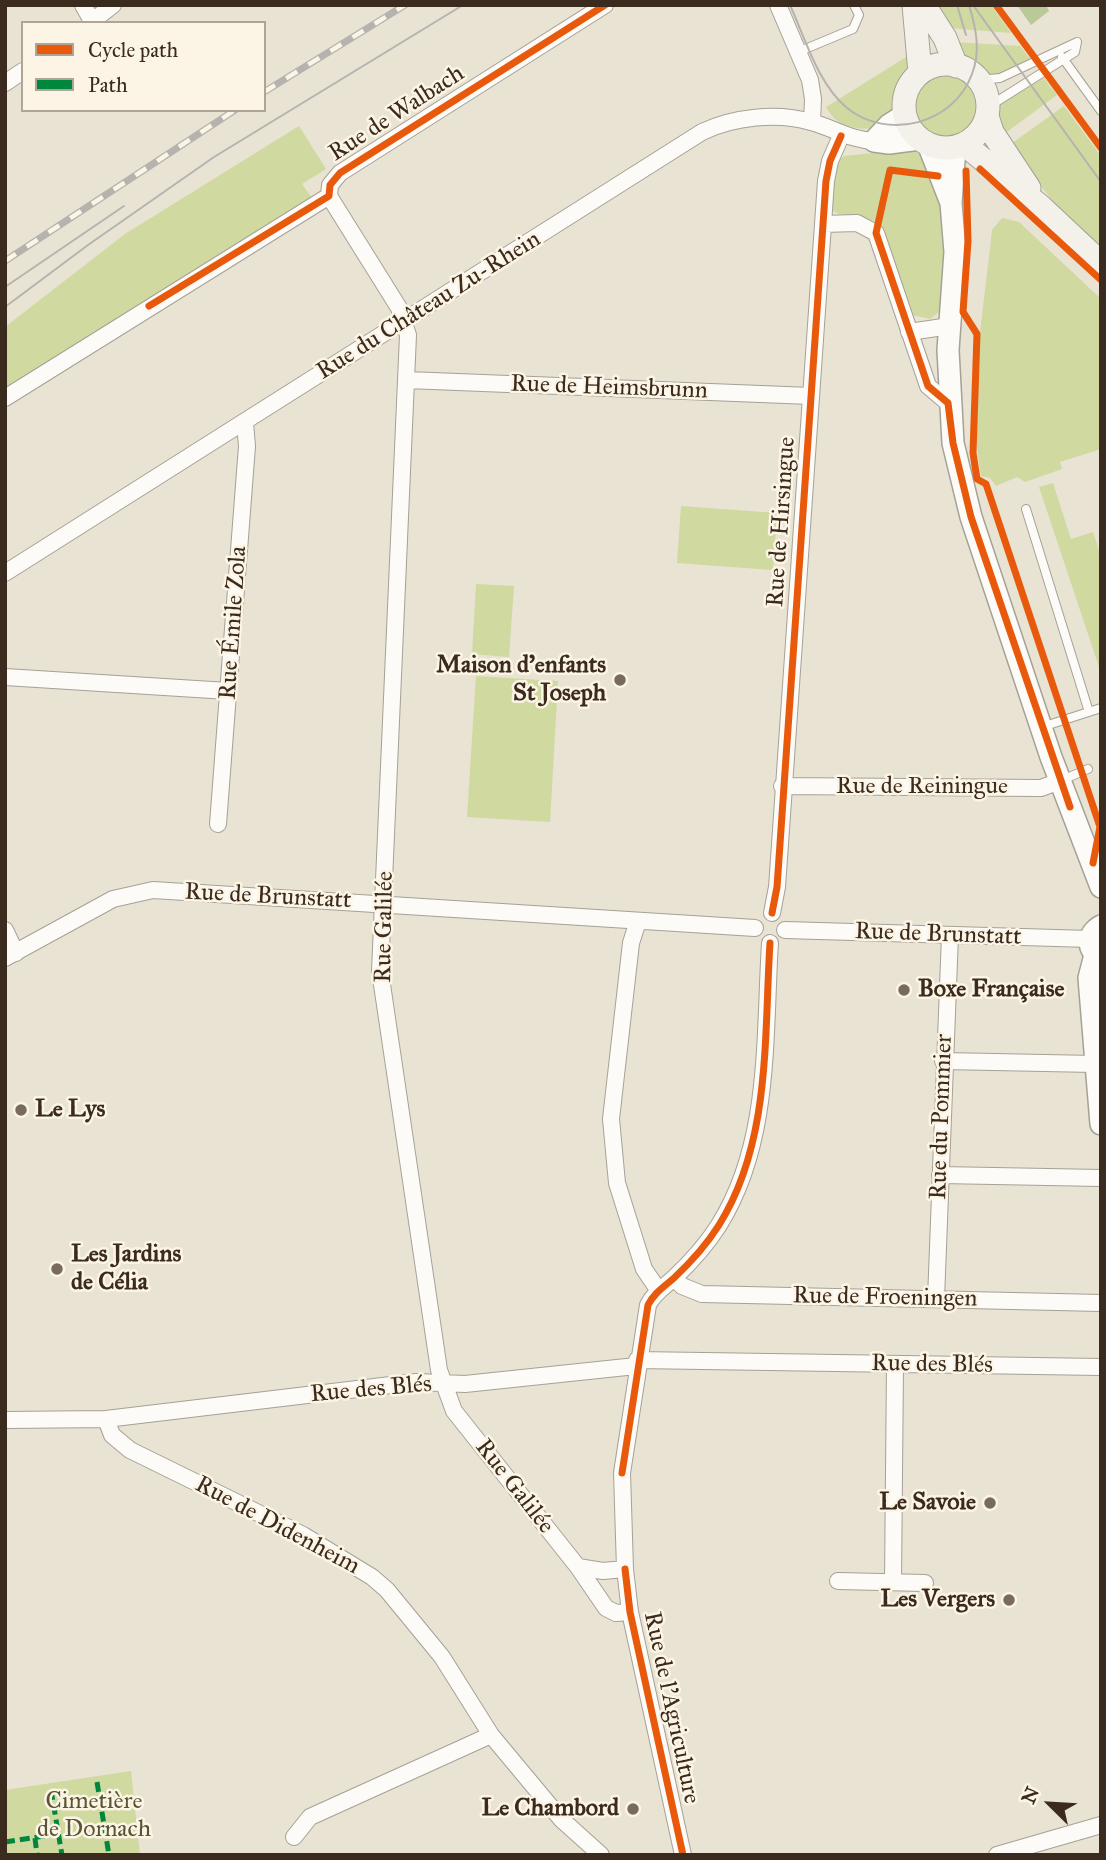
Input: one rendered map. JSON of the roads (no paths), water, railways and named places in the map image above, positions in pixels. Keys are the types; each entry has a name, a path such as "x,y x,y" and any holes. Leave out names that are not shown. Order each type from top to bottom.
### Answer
{"main road":[{"path":"914,5 920,73"},
{"path":"924,5 945,38 956,66"},
{"path":"1040,206 992,132 979,80 956,66 937,65 920,73 909,88 905,115 924,141 959,146 1040,206 1101,263"},
{"path":"959,146 978,133 987,111"}],"street":[{"path":"83,5 91,21"},
{"path":"92,21 113,5"},
{"name":"Rue de Walbach","path":"5,398 329,196 330,185 340,173 605,5"},
{"path":"778,5 812,90 812,122"},
{"path":"5,83 21,72"},
{"path":"874,141 889,125 905,115"},
{"name":"Rue du Château Zu-Rhein","path":"5,573 702,132 739,120 786,119 812,122 841,136 889,144 924,141"},
{"name":"Rue de Hirsingue","path":"772,913 777,887 827,172 841,136"},
{"path":"924,141 951,203"},
{"path":"959,146 951,203 955,251 948,403 961,482 1060,781 1097,866 1101,887"},
{"name":"Rue Galilée","path":"329,196 399,308 408,335 386,903 380,971 443,1385 454,1411 578,1567 606,1608 616,1613 630,1612"},
{"path":"823,224 857,223 876,233 928,386 948,403"},
{"path":"909,332 950,326"},
{"name":"Rue de Heimsbrunn","path":"407,380 811,396"},
{"name":"Rue Émile Zola","path":"218,824 247,446 245,423"},
{"path":"5,677 228,691"},
{"name":"Rue de Reiningue","path":"782,786 1041,788 1060,781"},
{"name":"Rue de Brunstatt","path":"11,956 113,899 153,890 755,928"},
{"path":"772,913 780,917 785,930 782,938 770,943 758,937 755,928 762,915 772,913"},
{"path":"638,922 631,943 611,1119 617,1182 643,1269 659,1290 674,1278 719,1226 747,1163 760,1101 770,943"},
{"path":"5,930 11,956"},
{"name":"Rue de Brunstatt","path":"785,930 950,935 1097,945"},
{"name":"Rue du Pommier","path":"936,1299 943,1061 950,935"},
{"path":"1097,945 1089,978 1101,1124"},
{"path":"943,1061 1095,1064"},
{"path":"940,1175 1101,1178"},
{"name":"Rue de Froeningen","path":"674,1278 682,1286 702,1294 1101,1303"},
{"name":"Rue de l'Agriculture","path":"659,1290 650,1301 644,1316 622,1473 625,1569 630,1612 683,1855"},
{"name":"Rue des Blés","path":"106,1419 416,1382 443,1385 637,1363 1101,1367"},
{"path":"893,1582 895,1365"},
{"path":"5,1420 106,1419"},
{"name":"Rue de Didenheim","path":"106,1419 112,1435 130,1450 303,1535 372,1577 412,1616 442,1657 491,1735 561,1819 601,1855"},
{"path":"578,1567 603,1572 625,1569"},
{"path":"838,1581 925,1583"},
{"path":"294,1837 310,1817 491,1735"},
{"path":"997,1855 1101,1825"}],"lane":[{"path":"799,52 853,29 859,15 854,5"},
{"path":"979,80 1000,78 1081,39 1074,52 1064,60 987,111"},
{"path":"1057,51 1101,111"},
{"path":"1026,509 1089,712"},
{"path":"1042,727 1101,708"},
{"path":"1060,781 1088,769"}],"tram line":[{"path":"5,307 214,157 463,5"},
{"path":"790,5 820,74 837,98 863,118 881,124 900,125 935,115 951,105 963,91 975,65 977,48 969,5"},
{"path":"957,5 966,35"},
{"path":"973,5 1101,182"},
{"path":"5,287 124,206"}],"railway":[{"path":"266,91 405,5"},
{"path":"5,261 232,112"}],"place":[{"name":"Maison d'enfants St Joseph","path":"620,680"},
{"name":"Boxe Française","path":"904,990"},
{"name":"Le Lys","path":"21,1110"},
{"name":"Les Jardins de Célia","path":"57,1269"},
{"name":"Le Savoie","path":"990,1503"},
{"name":"Les Vergers","path":"1009,1600"},
{"name":"Le Chambord","path":"633,1809"}],"park label":[{"name":"Cimetière de Dornach","path":"94,1816"}]}
